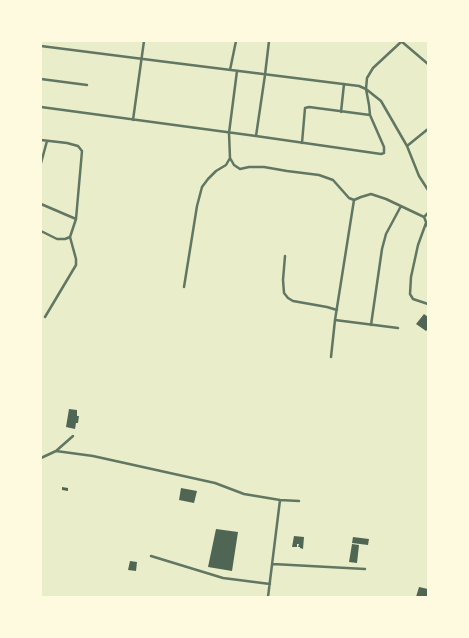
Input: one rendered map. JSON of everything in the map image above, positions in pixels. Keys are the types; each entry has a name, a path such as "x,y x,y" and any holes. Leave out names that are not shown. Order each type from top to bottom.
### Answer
{"street":[{"path":"133,120 144,41"},
{"path":"230,70 236,41"},
{"path":"256,136 269,41"},
{"path":"41,108 381,154 384,153 384,147 370,115 366,89 367,78 374,68 401,41 428,64"},
{"path":"41,46 359,86 366,89 381,101 407,146 419,176 428,190"},
{"path":"237,71 229,133 230,158 234,165 240,169 264,166 287,171 319,175 333,180 349,198 354,200 370,194 386,199 424,217 428,227"},
{"path":"41,79 87,85"},
{"path":"341,112 344,84"},
{"path":"302,143 305,108 309,107 370,115"},
{"path":"407,146 428,129"},
{"path":"41,140 67,143 78,146 82,151 76,219 70,237 76,259 76,265 45,317"},
{"path":"41,162 47,141"},
{"path":"184,287 197,206 202,187 216,171 226,165 230,158"},
{"path":"331,357 335,320 354,200"},
{"path":"41,204 76,219"},
{"path":"371,325 382,250 386,234 401,206"},
{"path":"424,217 428,213"},
{"path":"426,223 418,245 411,277 410,294 413,299 428,304"},
{"path":"41,231 57,238 64,239 70,237"},
{"path":"285,256 283,280 284,293 288,298 293,301 337,310"},
{"path":"335,320 398,328"},
{"path":"41,458 56,451 73,436"},
{"path":"56,451 93,456 215,483 244,494 280,500 299,501"},
{"path":"268,597 280,500"},
{"path":"151,556 223,578 270,584"},
{"path":"273,564 365,570"}],"building":[{"path":"424,314 428,317 428,329 426,331 416,324"},
{"path":"69,409 77,410 77,416 79,416 75,429 66,427"},
{"path":"62,487 68,488 68,491 62,490"},
{"path":"181,488 197,491 194,503 179,500"},
{"path":"216,529 238,532 232,571 208,567"},
{"path":"294,536 304,537 303,549 298,547 299,544 297,544 297,547 292,547"},
{"path":"353,537 369,539 368,545 352,543"},
{"path":"352,544 359,545 357,563 349,562"},
{"path":"130,561 137,562 136,571 128,570"},
{"path":"419,587 428,589 428,597 416,597"}]}
